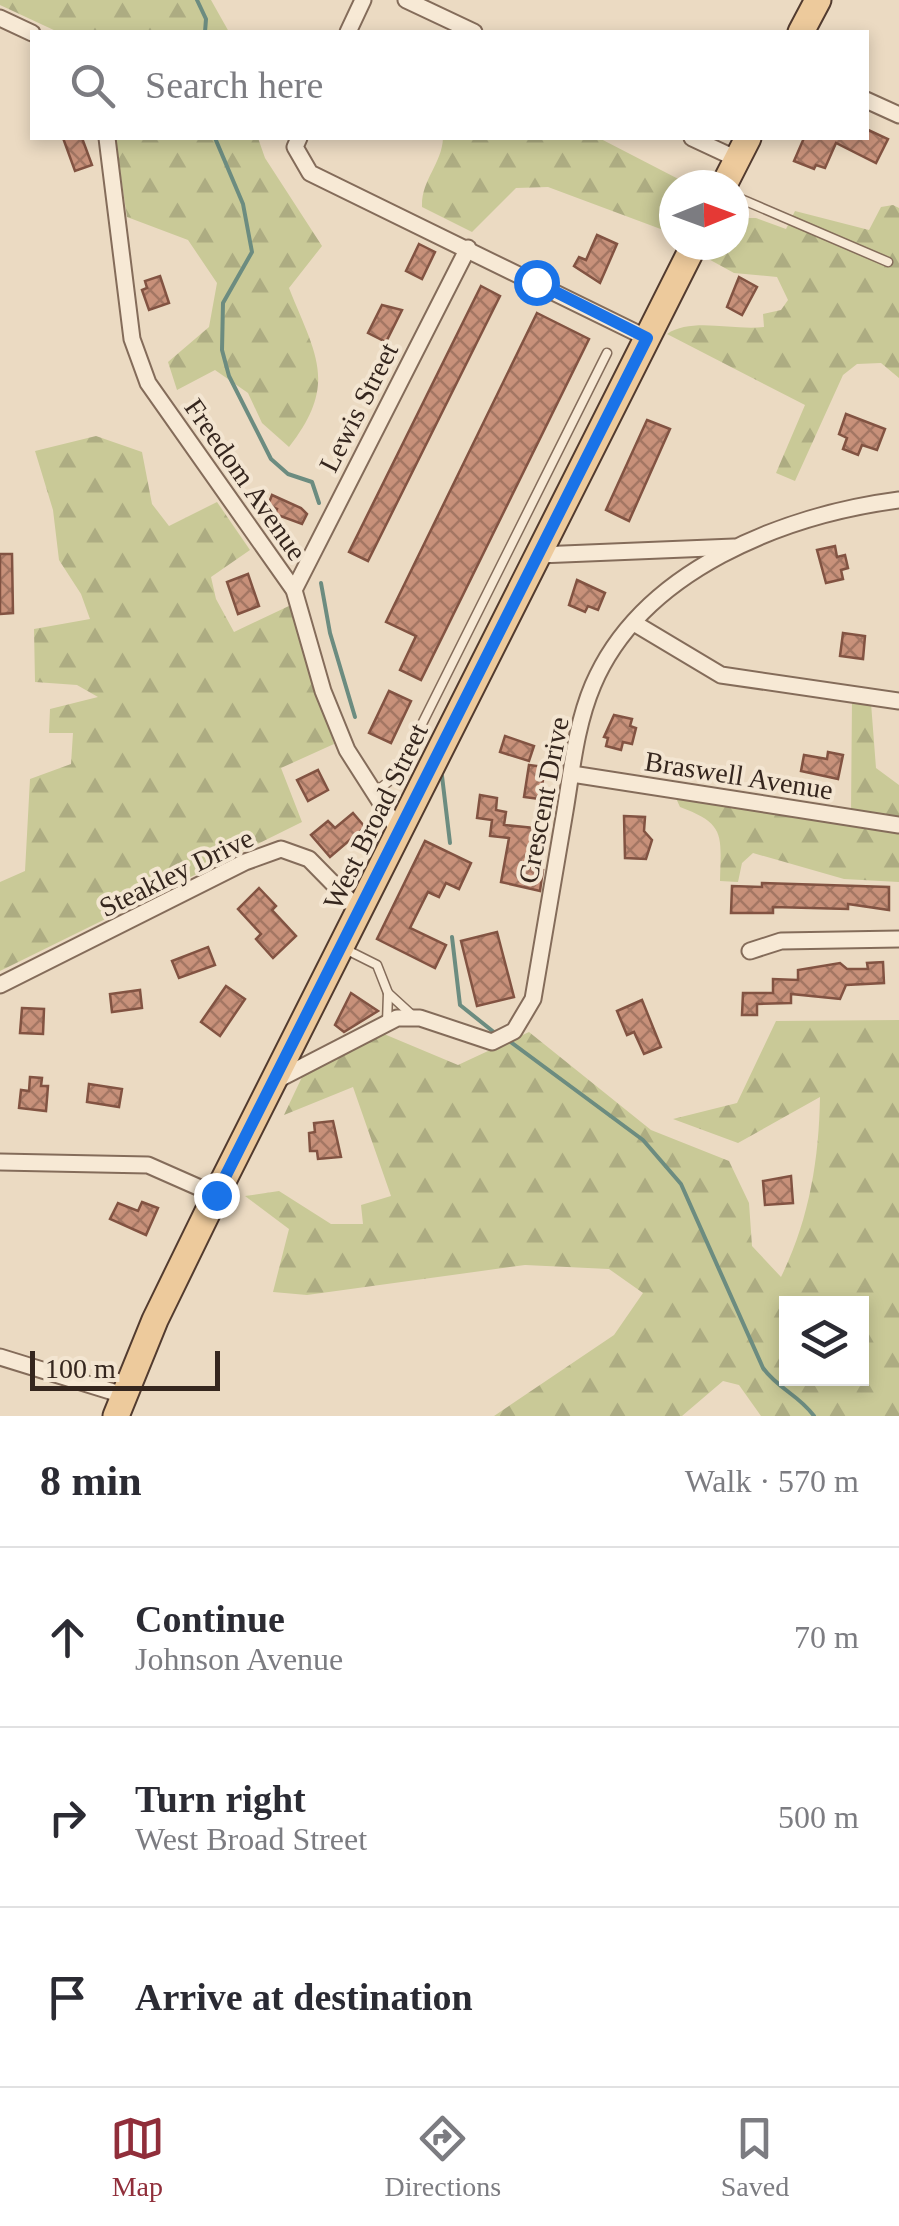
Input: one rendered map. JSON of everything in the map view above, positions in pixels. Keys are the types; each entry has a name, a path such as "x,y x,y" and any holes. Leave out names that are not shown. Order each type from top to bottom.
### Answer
{"main road":[{"path":"803,30 818,0"},
{"name":"West Broad Street","path":"119,1405 216,1195 686,260"}],"street":[{"path":"349,30 363,0"},
{"path":"406,0 470,30"},
{"path":"0,18 30,32"},
{"path":"869,101 899,114"},
{"name":"Freedom Avenue","path":"107,140 132,340 148,383 294,590 323,691 346,750 400,833"},
{"path":"702,140 743,148"},
{"path":"297,142 310,173 647,338"},
{"name":"Lewis Street","path":"294,590 468,248"},
{"name":"Crescent Drive","path":"275,1081 387,1024 414,1018 492,1042 514,1031 533,999 572,774 592,687 609,654 634,623 666,594 738,547 812,516 899,500"},
{"path":"538,555 738,547"},
{"path":"634,623 721,675 899,701"},
{"name":"Braswell Avenue","path":"572,774 899,825"},
{"name":"Steakley Drive","path":"0,985 245,862 282,849 309,859 361,912"},
{"path":"750,952 781,941 899,938"},
{"path":"0,1162 148,1166 216,1195"},
{"path":"0,1357 119,1405"}],"lane":[{"path":"749,202 888,262"},
{"path":"372,795 396,776 607,353"},
{"path":"538,492 564,503"},
{"path":"463,642 489,655"},
{"path":"343,948 376,965 388,992 414,1018"},
{"path":"387,1024 388,992"}],"green space":[{"path":"0,0 211,0 228,30 54,30 0,5"},
{"path":"115,140 259,140 265,158 322,246 289,288 314,350 318,386 314,404 289,447 262,423 248,393 215,370 177,390 168,362 209,327 217,283 188,240 127,217"},
{"path":"443,140 603,140 661,170 659,228 548,187 516,188 472,232 422,207"},
{"path":"881,207 899,208 899,378 881,363 857,364 843,375 795,481 776,473 805,405 667,334 701,325 764,327 763,314 781,310 788,300 777,277 734,273 710,260 749,260 749,218 786,229 795,211 869,230"},
{"path":"96,436 142,452 152,504 169,526 217,502 250,550 211,577 216,599 234,632 291,605 334,744 281,768 302,822 0,971 0,882 25,871 30,779 71,764 73,733 49,733 50,709 98,697 77,685 35,682 34,629 90,619 81,594 59,560 53,510 35,451"},
{"path":"852,700 871,703 876,768 899,785 899,821 851,813"},
{"path":"675,796 899,830 899,882 844,879 753,853 742,863 738,882 720,881 718,833 706,819 680,807"},
{"path":"899,1020 899,1416 761,1416 739,1385 723,1381 682,1416 494,1416 614,1335 643,1293 609,1269 525,1265 307,1295 273,1292 289,1229 245,1196 279,1191 331,1224 363,1224 361,1205 391,1196 353,1087 284,1115 302,1077 384,1034 458,1065 529,1032 651,1130 729,1161 749,1203 752,1246 781,1277 799,1234 811,1189 820,1097 738,1143 673,1119 737,1103 776,1021"}],"building":[{"path":"869,130 888,139 876,163 836,143 825,168 816,165 814,169 794,161 803,140 869,140"},
{"path":"64,140 83,140 92,165 75,171"},
{"path":"597,235 617,244 600,283 574,266 579,257 586,260"},
{"path":"419,244 435,252 422,279 406,271"},
{"path":"160,276 169,303 149,310 142,290 147,288 145,281"},
{"path":"739,277 757,287 742,315 727,307"},
{"path":"481,286 500,296 368,561 349,552"},
{"path":"382,305 402,310 386,342 368,333"},
{"path":"537,313 589,339 421,680 400,670 416,636 386,622"},
{"path":"846,414 885,429 877,450 862,445 858,455 843,449 847,438 839,434"},
{"path":"647,420 670,429 629,521 606,510"},
{"path":"272,495 301,508 307,514 302,524 275,514 277,509 268,505"},
{"path":"835,546 837,557 845,555 848,568 841,570 843,579 826,583 817,550"},
{"path":"0,554 12,554 13,613 0,614"},
{"path":"248,574 259,606 238,614 227,582"},
{"path":"577,580 605,593 598,610 588,606 585,612 569,605"},
{"path":"843,633 865,636 863,659 840,656"},
{"path":"389,691 411,701 391,743 369,733"},
{"path":"614,715 632,719 630,726 636,728 632,744 623,742 621,750 606,746 608,738 604,737"},
{"path":"505,736 534,746 529,761 500,752"},
{"path":"828,752 843,755 838,779 801,771 804,755 827,759"},
{"path":"529,765 545,767 540,799 524,797"},
{"path":"318,770 328,790 308,801 297,780"},
{"path":"480,795 497,798 496,810 506,812 504,825 536,828 531,867 543,870 540,891 501,882 509,838 490,836 492,820 477,818"},
{"path":"353,813 365,827 330,857 311,835 328,821 335,828"},
{"path":"624,816 645,817 644,831 652,840 646,859 625,858"},
{"path":"425,841 471,863 459,889 446,883 439,897 428,892 410,928 446,945 435,968 377,939"},
{"path":"762,883 889,887 889,910 848,904 848,909 773,907 773,913 731,913 732,886 762,887"},
{"path":"259,888 276,906 272,910 296,936 273,958 256,939 261,934 238,909"},
{"path":"497,932 514,997 477,1006 461,941"},
{"path":"208,947 215,965 179,978 172,961"},
{"path":"883,962 884,983 846,985 840,999 791,994 791,1003 757,1004 757,1015 742,1015 743,993 773,993 773,979 798,980 798,970 840,963 847,969 868,969 867,963"},
{"path":"226,986 245,999 220,1036 201,1022"},
{"path":"140,990 142,1008 112,1012 110,994"},
{"path":"351,993 378,1011 344,1032 335,1025"},
{"path":"642,1000 661,1047 644,1054 634,1032 627,1035 617,1011"},
{"path":"22,1008 44,1009 43,1034 20,1033"},
{"path":"30,1077 42,1078 41,1086 48,1086 46,1111 19,1108 21,1090 29,1091"},
{"path":"89,1084 122,1089 119,1107 87,1102"},
{"path":"333,1121 341,1157 318,1159 317,1151 310,1151 309,1133 315,1132 314,1123"},
{"path":"791,1176 793,1203 765,1205 763,1181"},
{"path":"142,1202 158,1208 146,1235 110,1219 118,1203 138,1211"}],"waterway":[{"path":"197,0 206,19 205,30"},
{"path":"216,140 243,204 252,252 223,303 222,350 229,376 271,459 288,474 312,482 319,503"},
{"path":"321,583 330,633 355,717"},
{"path":"442,776 450,843"},
{"path":"452,937 460,1005 495,1033"},
{"path":"508,1040 643,1140 681,1184 763,1368 814,1416"}],"route":[{"path":"216,1195 647,338 536,282"}]}
